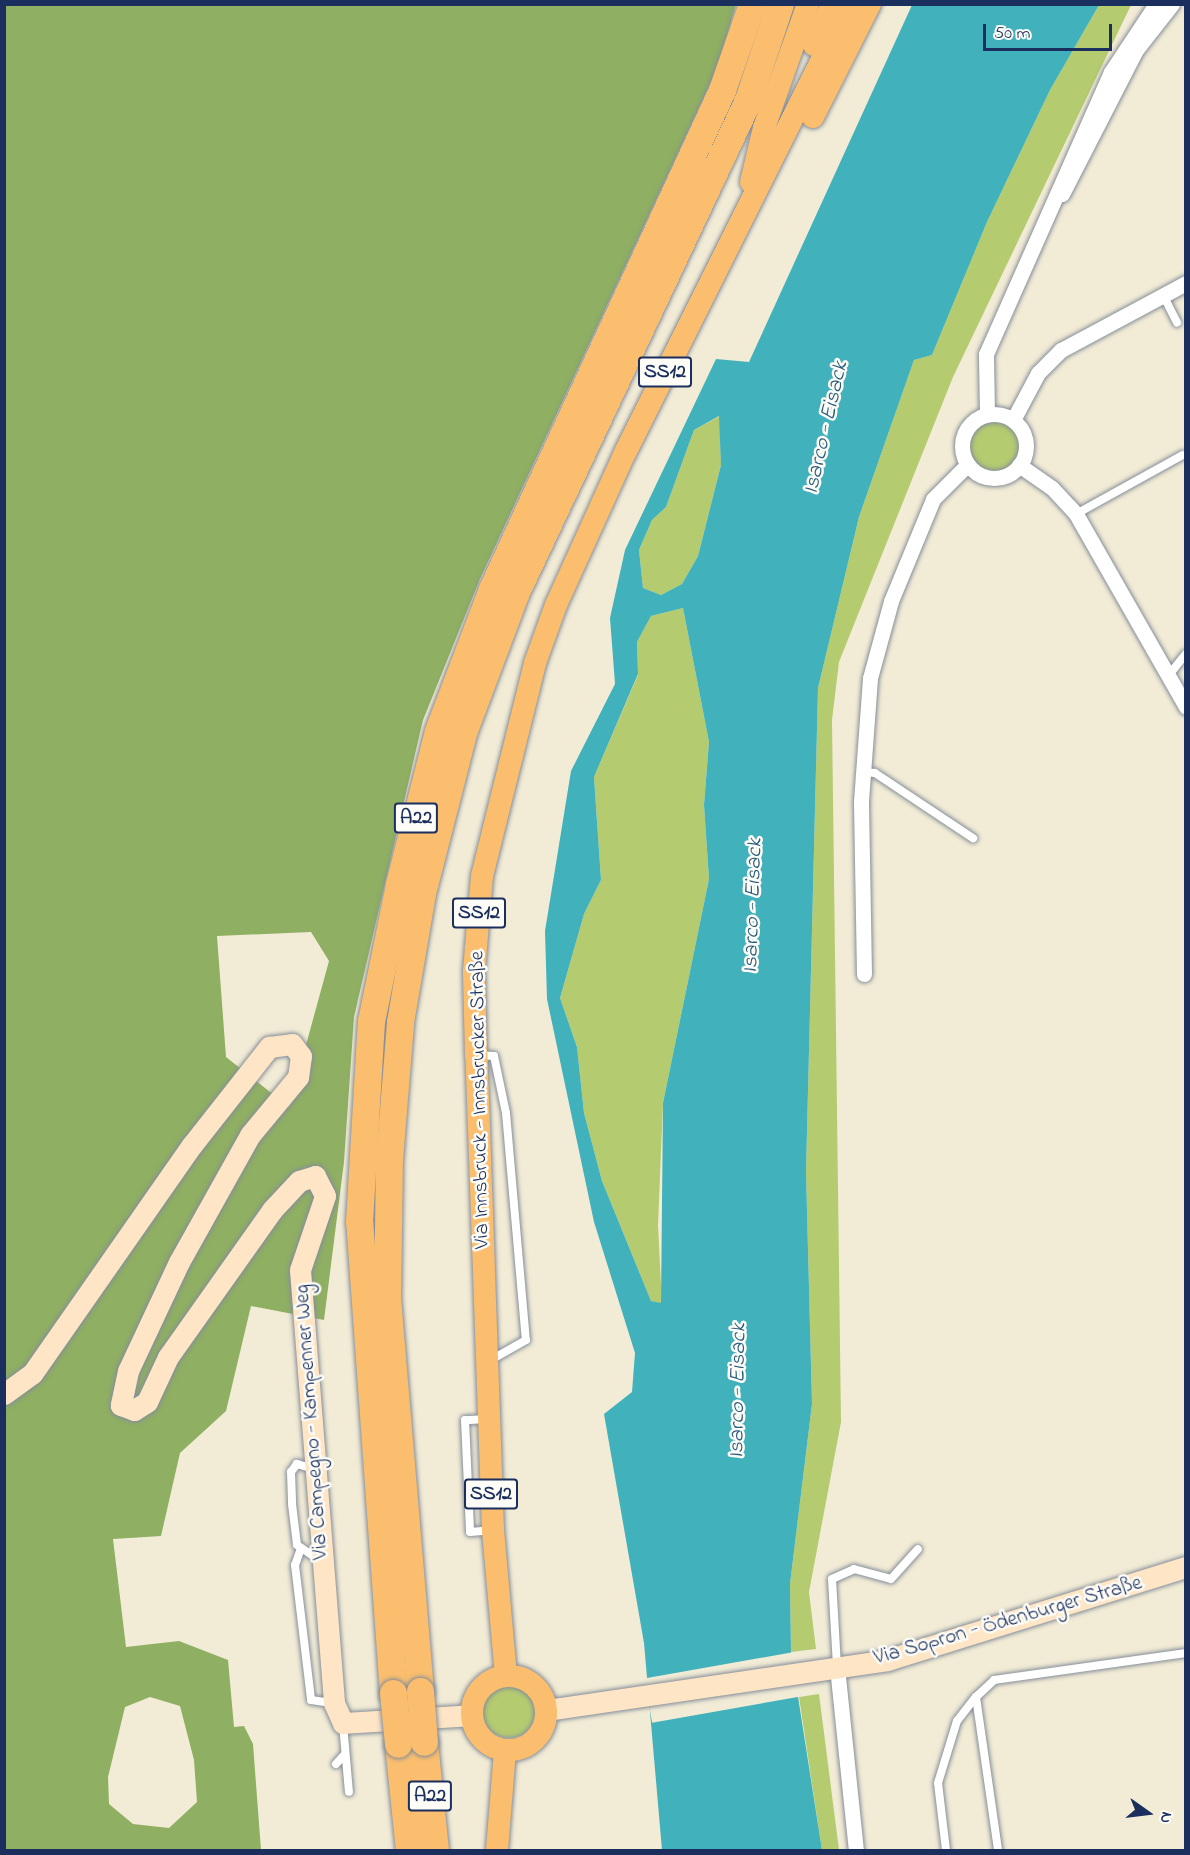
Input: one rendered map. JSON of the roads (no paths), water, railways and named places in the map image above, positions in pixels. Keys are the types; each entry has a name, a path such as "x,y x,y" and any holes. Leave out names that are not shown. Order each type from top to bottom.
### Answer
{"highway":[{"name":"A22","path":"435,1851 411,1743 393,1693 359,1222 371,1021 399,884 438,731 492,589 713,110 752,4"},
{"name":"A22","path":"409,1851 411,1743 420,1691 387,1301 389,1160 400,1022 422,893 464,730 515,594 748,100 780,4"}],"main road":[{"path":"757,184 764,128 808,4"},
{"name":"Via Innsbruck - Innsbrucker Straße","path":"757,184 832,4"},
{"name":"Via Innsbruck - Innsbrucker Straße","path":"506,1676 493,1530 476,1055 474,971 482,876 535,663 588,530 757,184 850,4"},
{"path":"757,184 799,145 870,4"},
{"path":"506,1676 528,1681 546,1710 535,1740 505,1750 482,1739 472,1715 481,1689 506,1676"},
{"path":"497,1851 505,1750"}],"street":[{"path":"987,414 986,354 1111,72 1156,4"},
{"path":"1048,214 1079,172 1136,50 1172,4"},
{"path":"1012,420 1038,373 1060,350 1185,283"},
{"path":"987,414 1012,420 1026,446 1019,465 994,478 968,464 962,443 967,428 987,414"},
{"path":"864,974 861,772 870,678 891,601 933,500 968,464"},
{"path":"1019,465 1052,488 1076,514 1185,707"},
{"name":"Via Campegno - Kampenner Weg","path":"4,1394 32,1374 192,1145 268,1047 292,1044 301,1056 298,1077 250,1135 179,1263 128,1371 121,1405 134,1410 147,1402 168,1357 272,1210 299,1181 315,1176 325,1196 300,1270 323,1566 326,1704 343,1723"},
{"name":"Via Sopron - Ödenburger Straße","path":"546,1710 652,1692 887,1660 1183,1570"},
{"path":"830,1668 856,1851"},
{"path":"343,1723 472,1715"}],"lane":[{"path":"1163,295 1177,323"},
{"path":"1076,514 1183,455"},
{"path":"1168,676 1185,654"},
{"path":"861,772 875,772 973,838"},
{"path":"476,1055 494,1056 506,1113 526,1340 487,1362"},
{"path":"316,1473 307,1463 291,1472 301,1548 296,1578 311,1700 326,1704"},
{"path":"301,1548 323,1566"},
{"path":"830,1668 832,1579 854,1569 891,1579 918,1549"},
{"path":"946,1851 938,1783 957,1721 976,1697 994,1680 1185,1653"},
{"path":"976,1697 998,1851"},
{"path":"343,1723 349,1792"},
{"path":"336,1764 345,1752"}],"water":[{"name":"Isarco - Eisack","path":"912,5 1099,5 1050,90 987,222 932,355 914,360 859,517 818,688 806,1172 812,1404 790,1584 791,1652 822,1850 662,1850 644,1643 604,1414 632,1392 635,1353 594,1222 547,999 545,931 571,771 615,684 610,618 625,550 716,359 749,362","holes":["719,416 721,465 698,556 682,584 661,595 643,588 639,550 652,520 666,507 694,430","683,608 709,742 704,805 709,879 663,1103 661,1303 651,1301 602,1181 584,1113 577,1047 560,998 584,914 601,880 594,777 638,674 637,642 651,616"]}]}
